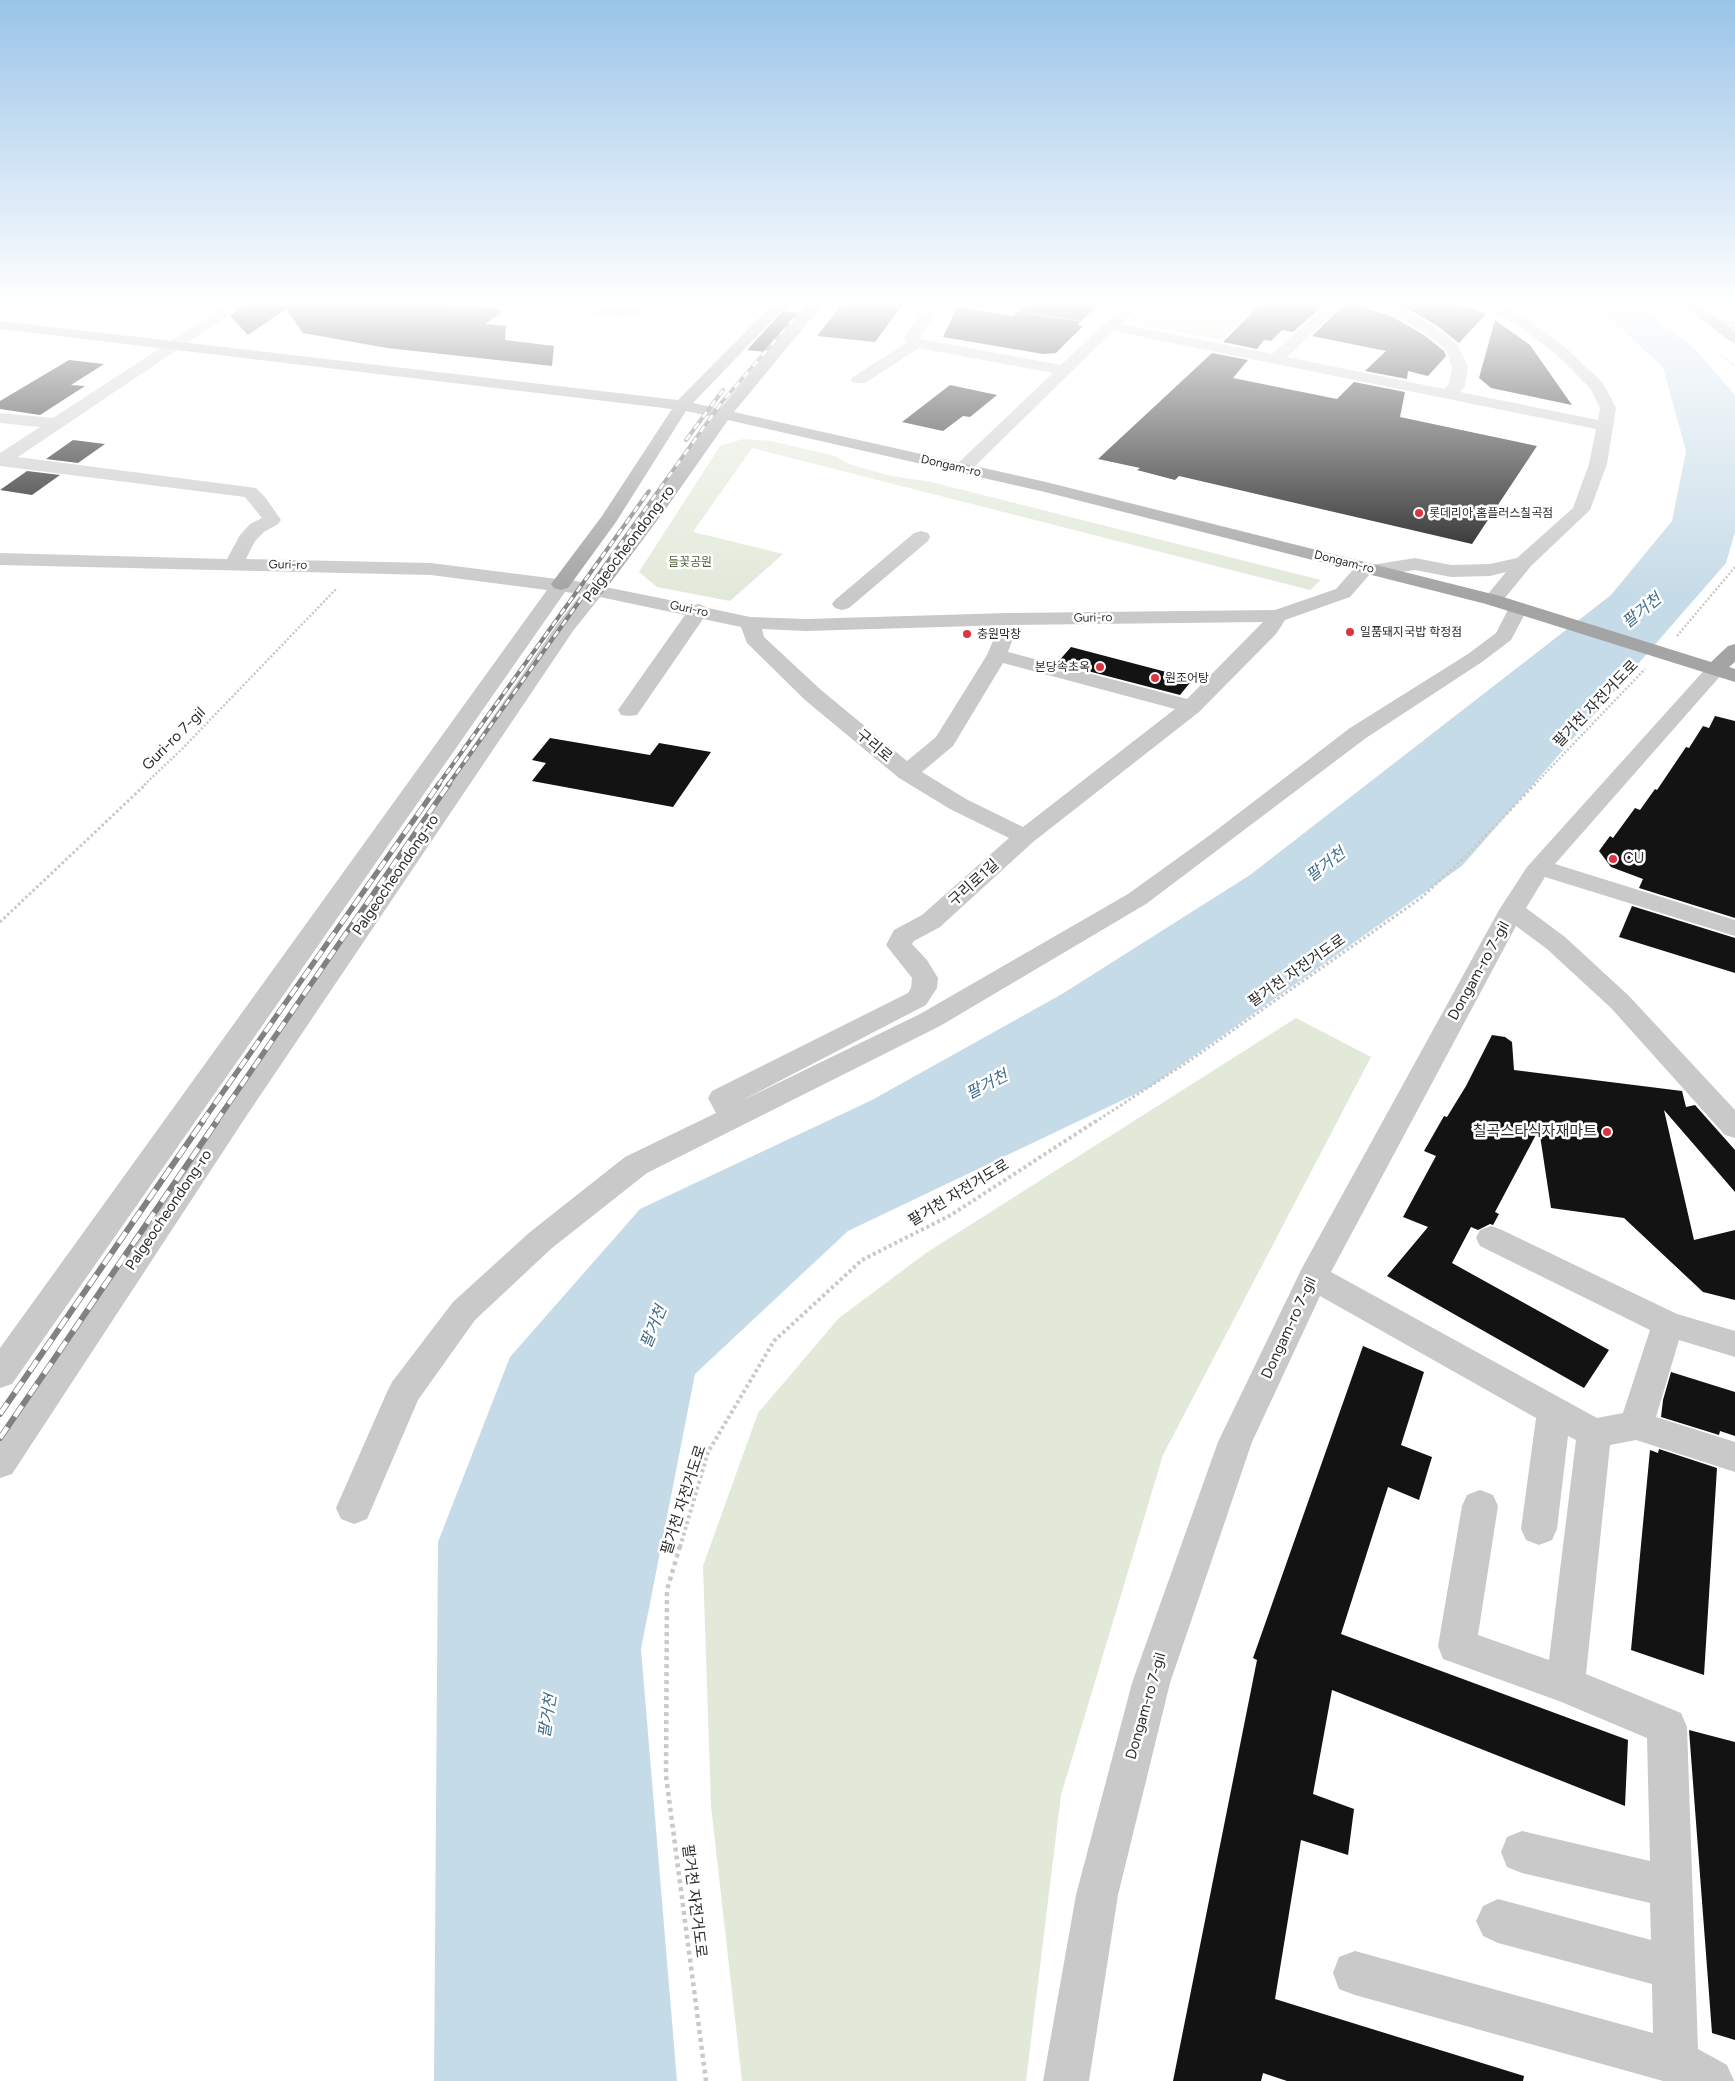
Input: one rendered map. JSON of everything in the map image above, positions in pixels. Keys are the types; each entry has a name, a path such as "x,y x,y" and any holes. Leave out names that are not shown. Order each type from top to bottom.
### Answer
{"main road":[{"name":"Dongam-ro","path":"649,401 682,405 724,414 1056,489 1492,600 1728,665"},
{"name":"Palgeocheondong-ro","path":"561,584 610,518 686,401"},
{"name":"Palgeocheondong-ro","path":"595,590 660,506 735,401"}],"street":[{"path":"1,461 90,401"},
{"path":"963,468 1032,401"},
{"path":"1482,401 1605,426"},
{"path":"1492,600 1524,562 1581,510 1598,464 1608,408 1605,401"},
{"path":"0,418 57,423"},
{"path":"1,461 250,492 259,501 272,520 257,528 247,539 234,564"},
{"path":"806,625 842,604 922,537"},
{"name":"Guri-ro","path":"0,559 431,568 561,584 699,610 750,623 806,625 1009,619 1277,616 1342,593 1370,569"},
{"path":"1370,569 1415,564 1451,571 1490,570 1524,562"},
{"name":"Palgeocheondong-ro","path":"0,1374 561,584"},
{"name":"Palgeocheondong-ro","path":"0,1463 254,1084 565,627 595,590"},
{"path":"842,604 853,624"},
{"path":"354,1508 404,1392 464,1311 542,1240 636,1165 930,1020 1137,899 1218,840 1358,732 1475,658 1504,636 1518,608"},
{"path":"628,710 699,610"},
{"name":"구리로1길","path":"733,1117 722,1098 917,1000 924,988 925,978 918,966 899,945 903,936 931,921 1025,837 1191,708 1269,630 1277,616"},
{"path":"907,773 944,741 997,655 1009,619"},
{"name":"구리로","path":"750,623 754,639 813,695 907,773 958,804 1025,837"},
{"path":"997,655 1191,708"},
{"name":"Dongam-ro 7-gil","path":"1066,2081 1097,1895 1151,1683 1235,1442 1313,1277 1512,910 1539,867 1728,665"},
{"path":"1539,867 1735,928"},
{"path":"1512,910 1556,943 1620,1002 1735,1128"},
{"path":"1491,1238 1668,1324 1735,1344"},
{"path":"1313,1277 1594,1433 1636,1425 1735,1457"},
{"path":"1636,1425 1668,1324"},
{"path":"1539,1529 1554,1412"},
{"path":"1565,1684 1594,1433"},
{"path":"1355,1973 1694,2071 1674,1968 1667,1726 1565,1684 1457,1646 1480,1506"},
{"path":"1522,1852 1672,1887"},
{"path":"1498,1921 1674,1968"}],"path":[{"name":"Guri-ro 7-gil","path":"0,922 183,748 358,566"},
{"path":"1671,642 1735,568"},
{"name":"팔거천 자전거도로","path":"706,2081 666,1776 667,1590 708,1452 774,1341 862,1260 951,1215 1167,1075 1421,898 1469,853 1651,663"}],"green space":[{"name":"들꽃공원","path":"743,439 771,441 835,456 849,464 887,475 931,482 1321,580 1310,590 752,448 693,532 783,554 730,601 657,587 639,572 720,446"},
{"path":"1296,1018 1371,1057 1163,1455 1061,1795 1026,2081 742,2081 711,1806 703,1566 758,1413 839,1318 926,1253"}],"water":[{"name":"팔거천","path":"1672,401 1735,401 1735,532 1726,563 1462,866 1150,1087 848,1231 695,1374 641,1649 677,2081 434,2081 438,1542 510,1357 640,1209 872,1100 1062,994 1250,875 1611,595 1672,521 1686,451"}],"building":[{"path":"0,401 62,401 40,415 0,409"},
{"path":"929,401 989,401 970,417 963,416 943,431 902,422"},
{"path":"1160,401 1403,401 1400,417 1537,446 1472,544 1179,476 1175,480 1137,470 1140,468 1098,459"},
{"path":"1553,401 1569,401 1572,405"},
{"path":"73,440 105,444 78,463 46,459"},
{"path":"27,471 60,475 32,495 0,490"},
{"path":"1071,647 1193,679 1180,695 1057,663"},
{"path":"1715,716 1735,721 1735,918 1639,888 1643,879 1611,867 1599,851 1610,836 1613,838 1635,808 1640,810 1655,789 1657,790 1686,747 1689,748 1703,726 1709,728"},
{"path":"550,738 650,755 659,743 711,752 673,807 532,781 546,763 532,760"},
{"path":"1632,906 1735,938 1735,973 1619,937"},
{"path":"1492,1035 1505,1037 1512,1042 1514,1070 1682,1091 1686,1107 1695,1105 1735,1150 1735,1192 1664,1110 1694,1240 1735,1230 1735,1300 1703,1292 1624,1218 1551,1208 1539,1129 1495,1212 1499,1214 1493,1225 1490,1224 1478,1230 1471,1227 1452,1263 1609,1350 1584,1388 1387,1276 1428,1227 1403,1217 1436,1156 1424,1151 1444,1116 1447,1117 1466,1086"},
{"path":"1363,1346 1424,1372 1401,1445 1432,1457 1419,1500 1388,1487 1341,1634 1628,1740 1625,1806 1332,1690 1313,1794 1354,1809 1348,1855 1301,1840 1275,1999 1524,2076 1523,2081 1287,2081 1263,2073 1261,2081 1173,2081 1257,1660 1253,1658"},
{"path":"1671,1372 1735,1392 1735,1436 1720,1431 1719,1435 1661,1417 1663,1400"},
{"path":"1659,1449 1717,1468 1704,1675 1631,1650 1650,1450 1658,1453"},
{"path":"1689,1730 1735,1742 1735,2040 1712,2033"}],"railway":[{"path":"686,440 715,401"},
{"path":"448,785 723,401"},
{"path":"438,785 649,491"},
{"path":"202,1122 439,784"},
{"path":"216,1122 449,784"},
{"path":"0,1414 203,1121"},
{"path":"0,1438 217,1121"}],"place":[{"name":"롯데리아 홈플러스칠곡점","path":"1419,513"},
{"name":"일품돼지국밥 학정점","path":"1350,632"},
{"name":"충원막창","path":"967,634"},
{"name":"본당속초옥","path":"1100,667"},
{"name":"원조어탕","path":"1155,678"},
{"name":"CU","path":"1613,859"},
{"name":"칠곡스타식자재마트","path":"1607,1132"}]}
